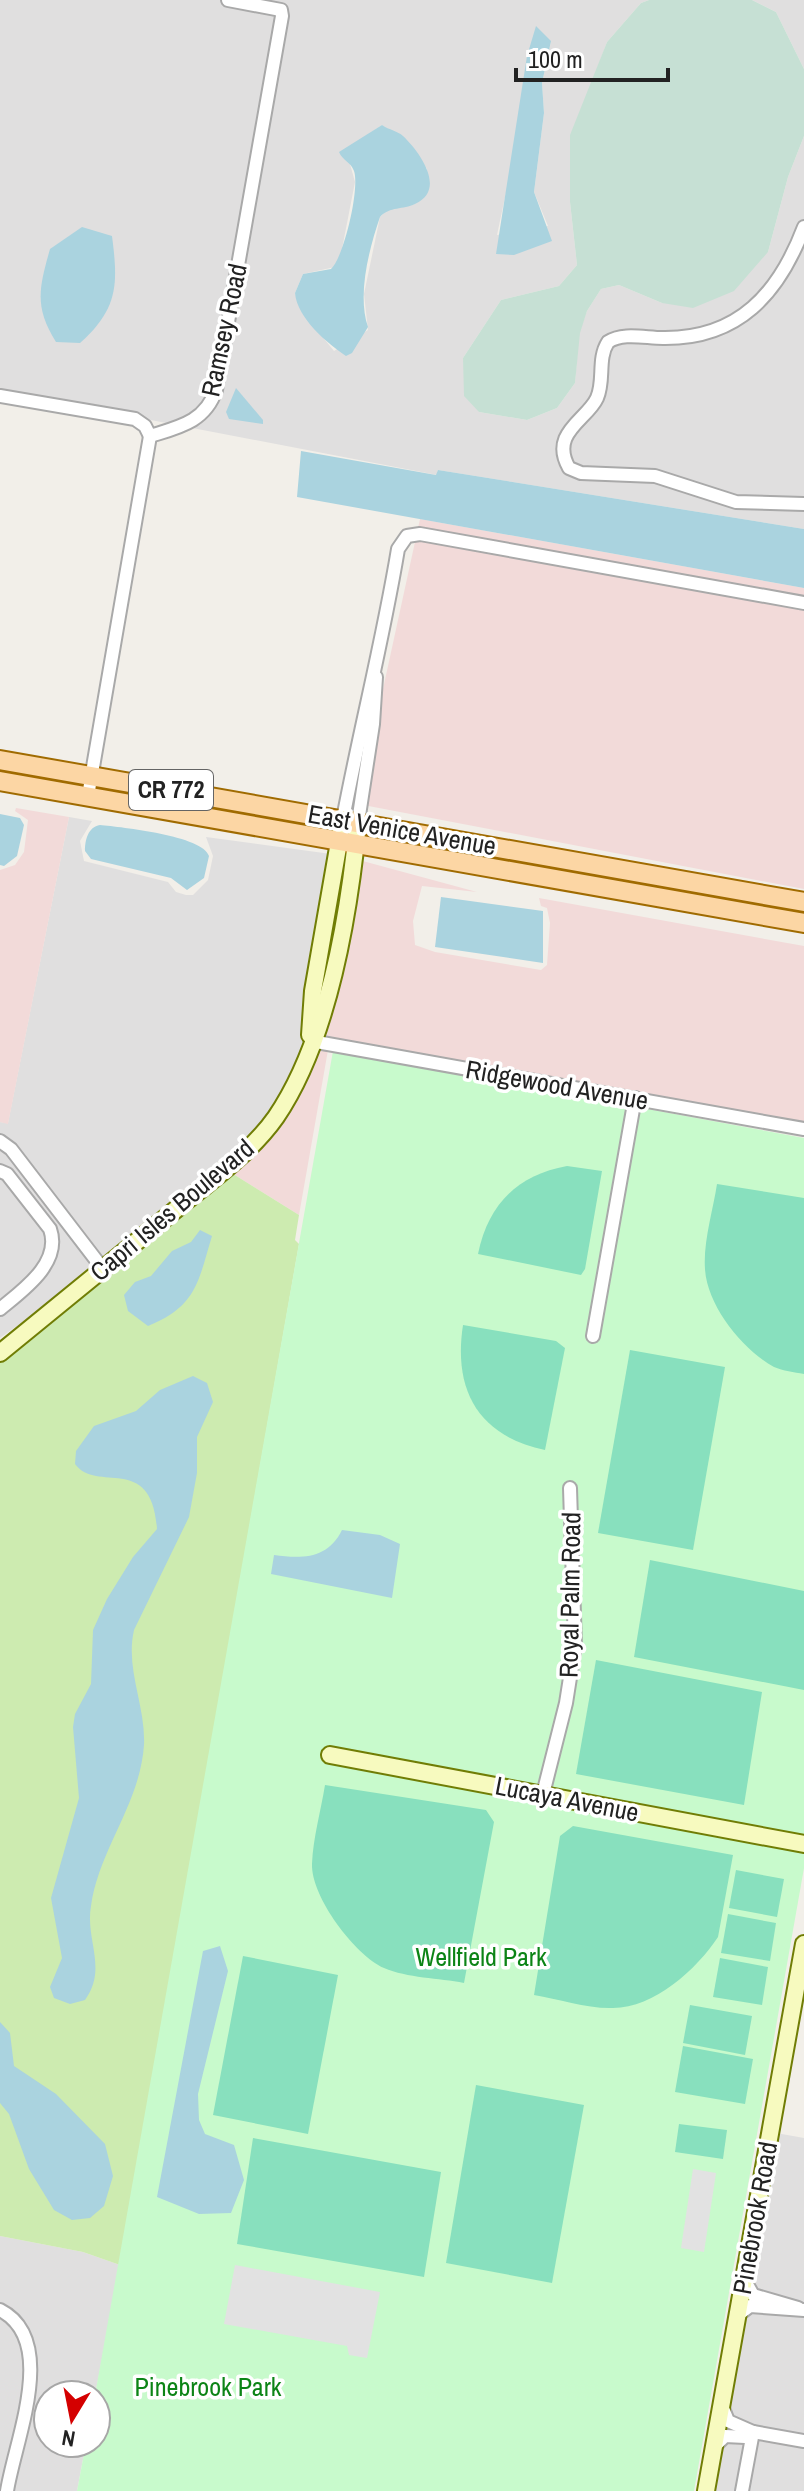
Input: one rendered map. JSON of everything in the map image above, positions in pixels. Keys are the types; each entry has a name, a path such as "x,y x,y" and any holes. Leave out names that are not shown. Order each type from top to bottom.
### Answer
{"main road":[{"name":"East Venice Avenue","path":"0,760 804,902"},
{"name":"East Venice Avenue","path":"0,781 804,923"},
{"path":"554,879 579,876 660,890 683,880"},
{"path":"668,899 685,894 735,898 767,895"}],"street":[{"name":"Ramsey Road","path":"150,436 195,420 208,408 216,390 282,16 281,10 228,0"},
{"path":"804,227 779,283 744,315 692,335 665,338 620,336 608,342 602,355 598,395 571,426 565,456 569,468 581,473 646,475 727,500 804,504"},
{"path":"0,396 135,419 145,426 150,436 88,796"},
{"path":"350,820 377,695 375,669 398,549 404,538 416,534 804,603"},
{"name":"Capri Isles Boulevard","path":"0,1353 256,1140 290,1093 311,1041 313,991 348,842 350,820"},
{"name":"Ridgewood Avenue","path":"311,1041 804,1129"},
{"path":"593,1336 635,1098"},
{"path":"0,1141 11,1149 103,1269"},
{"path":"0,1171 7,1174 50,1229 53,1240 45,1265 0,1309"},
{"name":"Royal Palm Road","path":"543,1794 566,1703 575,1646 570,1488"},
{"name":"Lucaya Avenue","path":"330,1755 804,1844"},
{"name":"Pinebrook Road","path":"706,2491 804,1944"},
{"path":"744,2279 753,2295 802,2310"},
{"path":"738,2315 750,2306 802,2310"},
{"path":"0,2310 22,2329 32,2359 7,2491"},
{"path":"722,2405 728,2421 753,2432 804,2441"},
{"path":"714,2447 725,2436 745,2437 753,2432"},
{"path":"742,2491 753,2432"}],"shaded area":[{"path":"0,0 649,0 641,3 607,42 594,77 570,202 577,265 559,286 501,300 463,358 479,412 527,420 557,408 575,383 579,333 587,311 601,289 619,285 662,303 768,252 788,177 804,136 804,529 438,470 437,475 0,391","holes":["551,41 542,83 544,113 534,192 548,226 497,235 511,169","382,125 416,154 427,169 415,204 387,210 380,217 364,294 368,330 334,351 303,313 295,293 303,274 335,267 341,254 355,182 350,164 370,133"]},
{"path":"752,0 804,0 804,69 776,12"},
{"path":"420,519 804,588 804,889 358,804"},
{"path":"16,808 69,817 8,1124 0,1122 0,870 15,865 24,852 28,820 15,811"},
{"path":"69,817 92,821 80,841 84,861 168,882 176,892 186,895 193,895 208,880 213,856 206,837 331,854 305,1044 275,1108 245,1143 82,1279 0,1338 0,1122 8,1123"},
{"path":"359,860 477,892 422,886 413,921 415,945 435,952 541,970 547,965 550,923 547,908 541,906 539,898 804,946 804,1128 328,1050 299,1215 230,1172 295,1096"},
{"path":"776,2133 804,2138 804,2491 712,2491"},
{"path":"693,2169 716,2173 704,2252 681,2248"},
{"path":"0,2236 83,2252 120,2265 98,2379 32,2379 32,2459 83,2459 77,2491 0,2491"},
{"path":"235,2265 380,2292 367,2358 349,2355 347,2346 224,2324"}],"green space":[{"path":"649,0 752,0 776,12 804,69 804,136 788,177 768,252 734,291 693,308 662,303 619,285 601,289 587,311 580,333 575,383 557,408 527,420 479,412 464,396 463,358 501,300 559,286 577,265 570,202 570,135 607,42 641,3"},
{"name":"Wellfield Park","path":"333,1051 804,1138 804,1868 694,2491 77,2491 83,2459 112,2459 112,2379 98,2379"},
{"path":"567,1166 602,1171 585,1269 581,1275 478,1254 489,1221 508,1195 533,1177"},
{"path":"230,1172 299,1215 295,1240 299,1244 120,2265 83,2252 0,2236 0,1360"},
{"path":"717,1184 804,1198 804,1374 774,1367 750,1350 729,1326 712,1298 705,1259"},
{"path":"463,1325 556,1341 565,1348 545,1450 503,1434 475,1407 462,1370"},
{"path":"630,1350 725,1367 693,1550 598,1533"},
{"path":"650,1560 804,1591 804,1690 634,1657"},
{"path":"596,1660 762,1692 744,1805 576,1774"},
{"path":"325,1785 486,1810 494,1822 464,1983 413,1976 384,1968 360,1951 337,1924 319,1892 312,1864"},
{"path":"573,1826 733,1855 718,1937 686,1974 644,2001 603,2008 534,1995 560,1836"},
{"path":"736,1870 784,1879 777,1917 729,1908"},
{"path":"728,1914 776,1923 770,1961 721,1953"},
{"path":"243,1956 338,1975 308,2134 213,2115"},
{"path":"720,1958 768,1967 762,2005 713,1997"},
{"path":"690,2005 752,2016 745,2055 683,2043"},
{"path":"683,2046 753,2059 745,2104 675,2092"},
{"path":"476,2085 584,2105 552,2283 446,2263"},
{"path":"679,2124 727,2130 723,2159 675,2152"},
{"path":"253,2138 441,2172 424,2277 237,2244"}],"water":[{"path":"536,26 551,41 542,83 544,113 534,192 552,241 514,255 496,254 527,56"},
{"path":"382,125 401,134 417,151 427,171 429,190 415,204 388,211 380,217 368,257 364,287 368,327 352,353 346,356 307,321 295,293 303,274 331,269 346,237 355,180 353,168 339,152"},
{"path":"82,227 112,236 115,268 113,294 102,318 80,343 56,342 44,318 41,297 43,275 50,249"},
{"path":"236,388 263,420 263,424 229,419 226,412"},
{"path":"301,451 436,475 438,470 804,529 804,588 297,497"},
{"path":"0,814 20,818 24,825 17,856 4,866 0,865"},
{"path":"100,825 160,834 193,843 209,856 204,878 187,890 171,878 91,859 85,851 87,838 93,828"},
{"path":"441,897 543,911 543,963 435,947"},
{"path":"200,1230 212,1236 193,1291 177,1310 148,1326 128,1311 124,1295 135,1282 151,1276 172,1251 191,1242"},
{"path":"193,1376 207,1383 213,1402 197,1437 197,1473 189,1517 134,1630 132,1659 144,1730 141,1767 128,1807 95,1885 90,1918 95,1965 92,1988 85,2000 70,2004 54,1998 50,1987 62,1958 51,1898 79,1798 73,1727 75,1714 91,1684 93,1630 107,1599 133,1557 157,1529 153,1505 145,1491 135,1483 85,1472 75,1464 76,1451 94,1426 136,1411 160,1390"},
{"path":"342,1530 380,1535 400,1544 392,1598 271,1574 274,1555 294,1557 322,1552"},
{"path":"220,1946 228,1971 198,2094 199,2120 205,2134 234,2145 244,2180 231,2213 199,2214 157,2197 203,1951"},
{"path":"0,2022 10,2033 14,2066 56,2094 105,2144 113,2176 104,2206 90,2218 72,2220 54,2210 29,2169 9,2114 0,2103"}],"park label":[{"name":"Pinebrook Park","path":"208,2387"}]}
